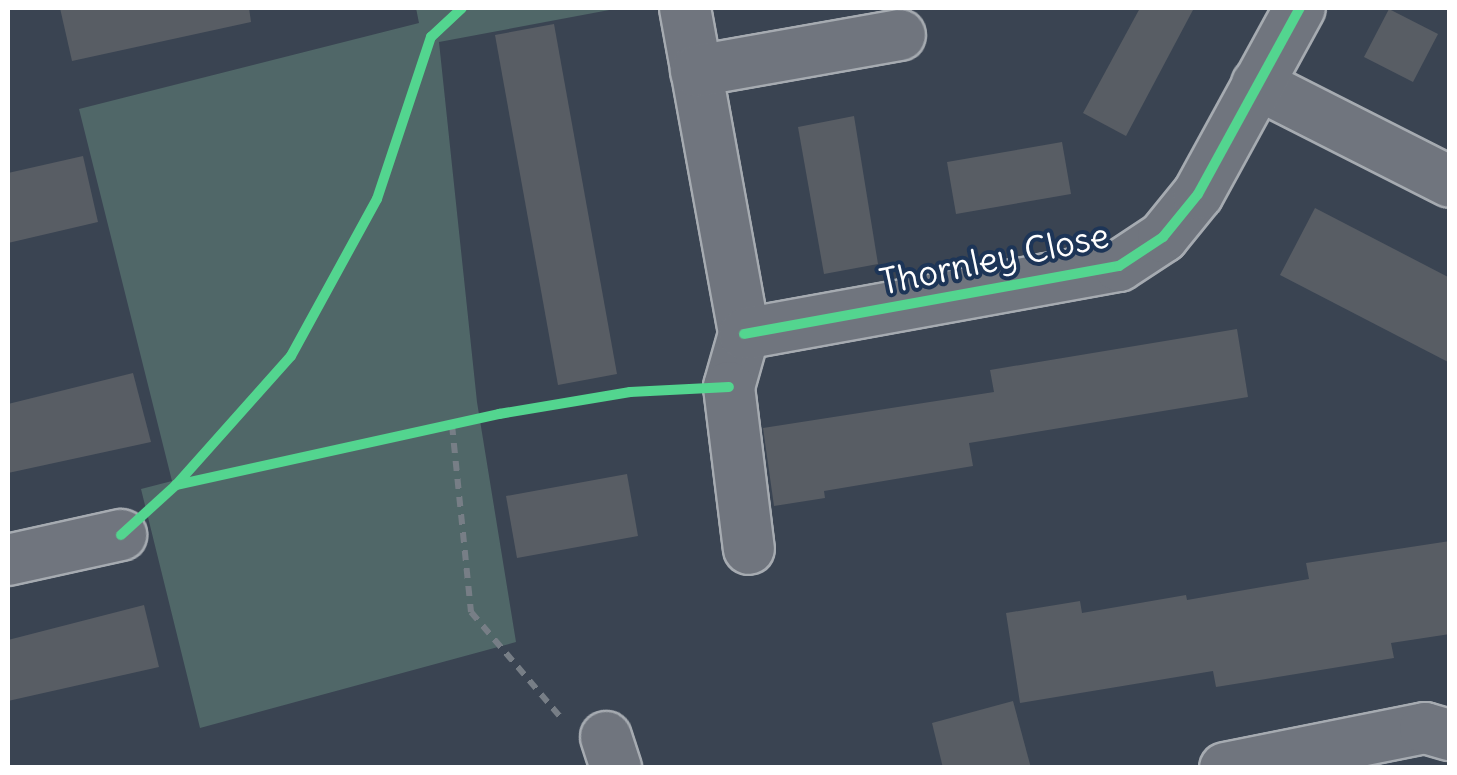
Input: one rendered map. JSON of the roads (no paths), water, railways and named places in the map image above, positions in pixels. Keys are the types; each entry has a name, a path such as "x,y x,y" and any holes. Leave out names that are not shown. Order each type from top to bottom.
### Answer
{"street":[{"path":"685,8 744,334 729,388 749,549"},
{"name":"Thornley Close","path":"744,334 1119,266 1163,237 1198,194 1300,8"},
{"path":"696,71 900,35"},
{"path":"1258,84 1450,182"},
{"path":"8,560 122,535"},
{"path":"1225,768 1425,728 1450,735"}]}
